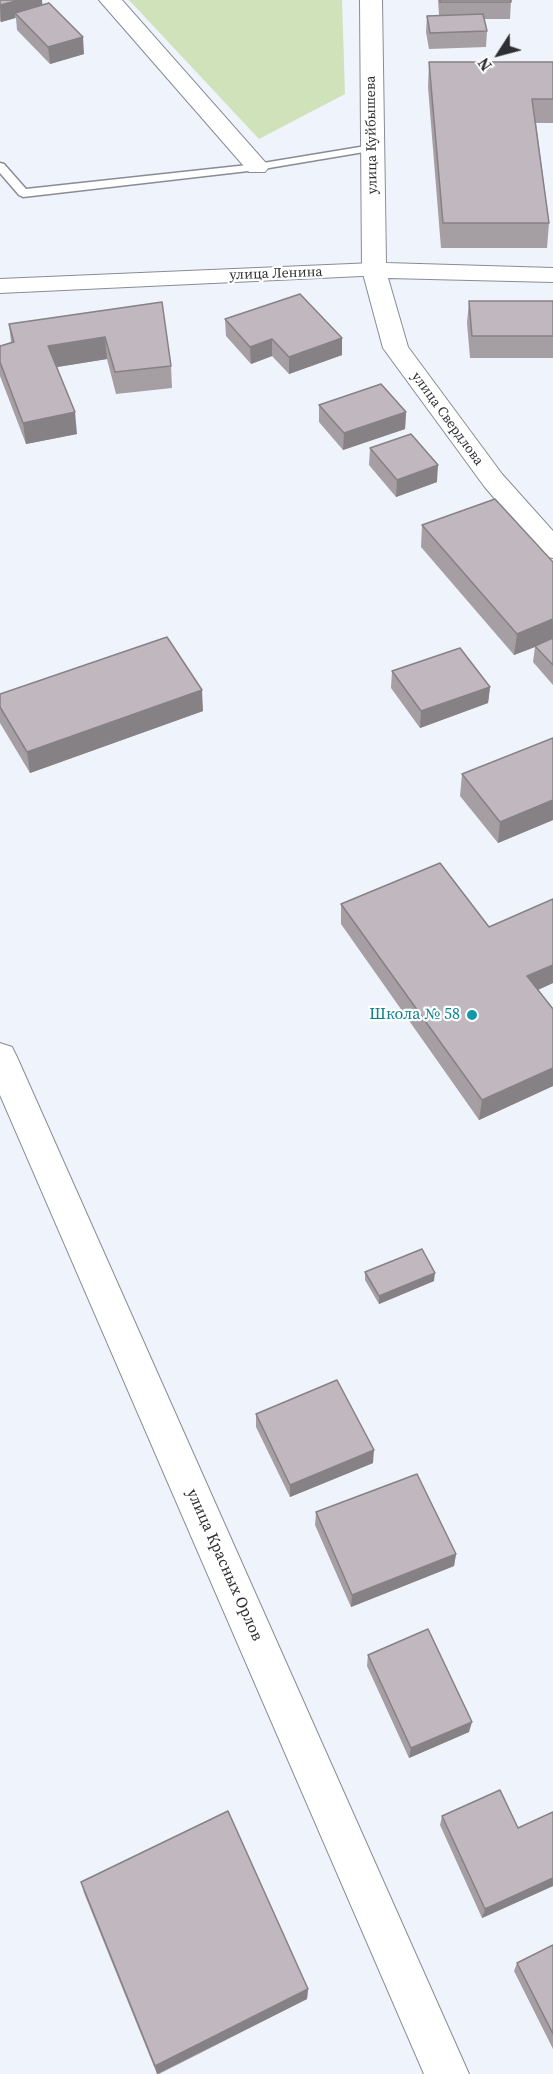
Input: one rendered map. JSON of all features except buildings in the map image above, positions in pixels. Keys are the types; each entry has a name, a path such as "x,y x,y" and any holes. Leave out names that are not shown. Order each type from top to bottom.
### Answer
{"street":[{"path":"111,0 257,167"},
{"name":"улица Куйбышева","path":"371,0 374,270"},
{"name":"улица Ленина","path":"0,286 374,270 553,275"},
{"name":"улица Свердлова","path":"374,270 396,348 493,480 553,549"},
{"name":"улица Красных Орлов","path":"0,1057 447,2074"}],"lane":[{"path":"0,166 22,193 257,167 372,148"}],"green space":[{"path":"129,0 342,0 345,94 259,139"}],"place":[{"name":"Школа № 58","path":"472,1015"}]}
